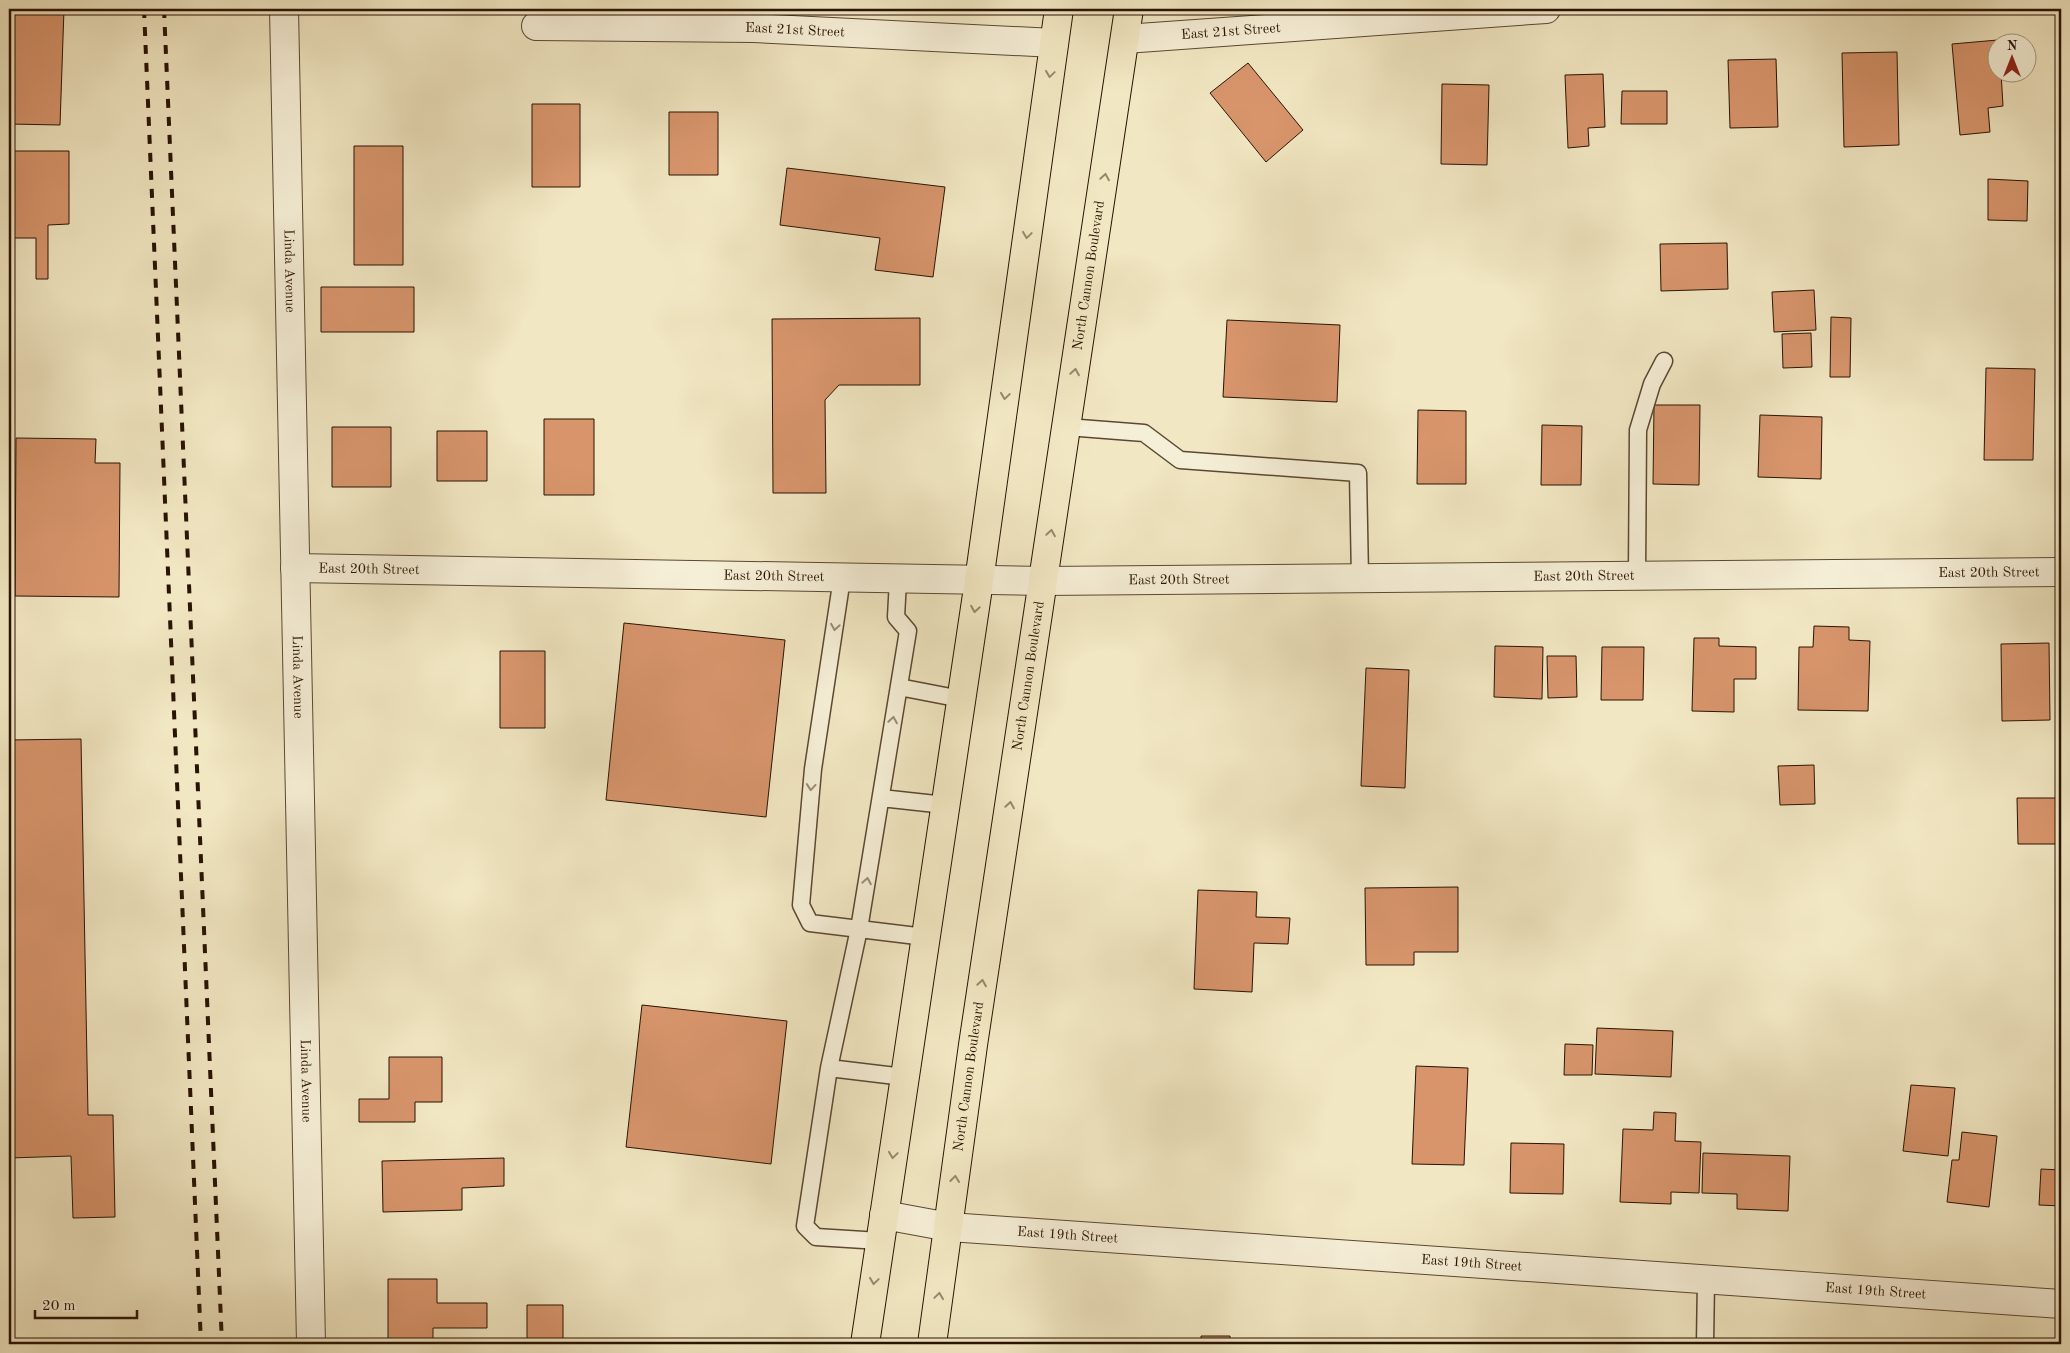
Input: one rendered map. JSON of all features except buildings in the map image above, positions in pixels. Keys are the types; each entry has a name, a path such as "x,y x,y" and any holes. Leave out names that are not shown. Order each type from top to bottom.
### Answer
{"main road":[{"path":"865,1344 979,581 1059,9"},
{"name":"North Cannon Boulevard","path":"932,1344 973,1044 1129,9"}],"street":[{"name":"Linda Avenue","path":"284,9 311,1344"},
{"name":"East 21st Street","path":"1125,39 1546,9"},
{"name":"East 21st Street","path":"536,26 752,28 1054,43"},
{"name":"East 20th Street","path":"295,568 979,581 2061,572"},
{"name":"East 19th Street","path":"882,1228 949,1227 2061,1304"}],"lane":[{"path":"1637,575 1638,430 1652,384 1664,361"},
{"path":"1067,427 1144,433 1180,460 1358,473 1360,578"},
{"path":"842,578 813,769 801,905 810,923 925,937"},
{"path":"882,1228 816,1236 805,1226 829,1068 859,929 908,631 896,616 898,580"},
{"path":"899,687 961,699"},
{"path":"881,798 945,805"},
{"path":"829,1068 904,1077"},
{"path":"1705,1344 1706,1280"}],"railway":[{"path":"144,9 201,1344"},
{"path":"164,9 222,1344"}]}
